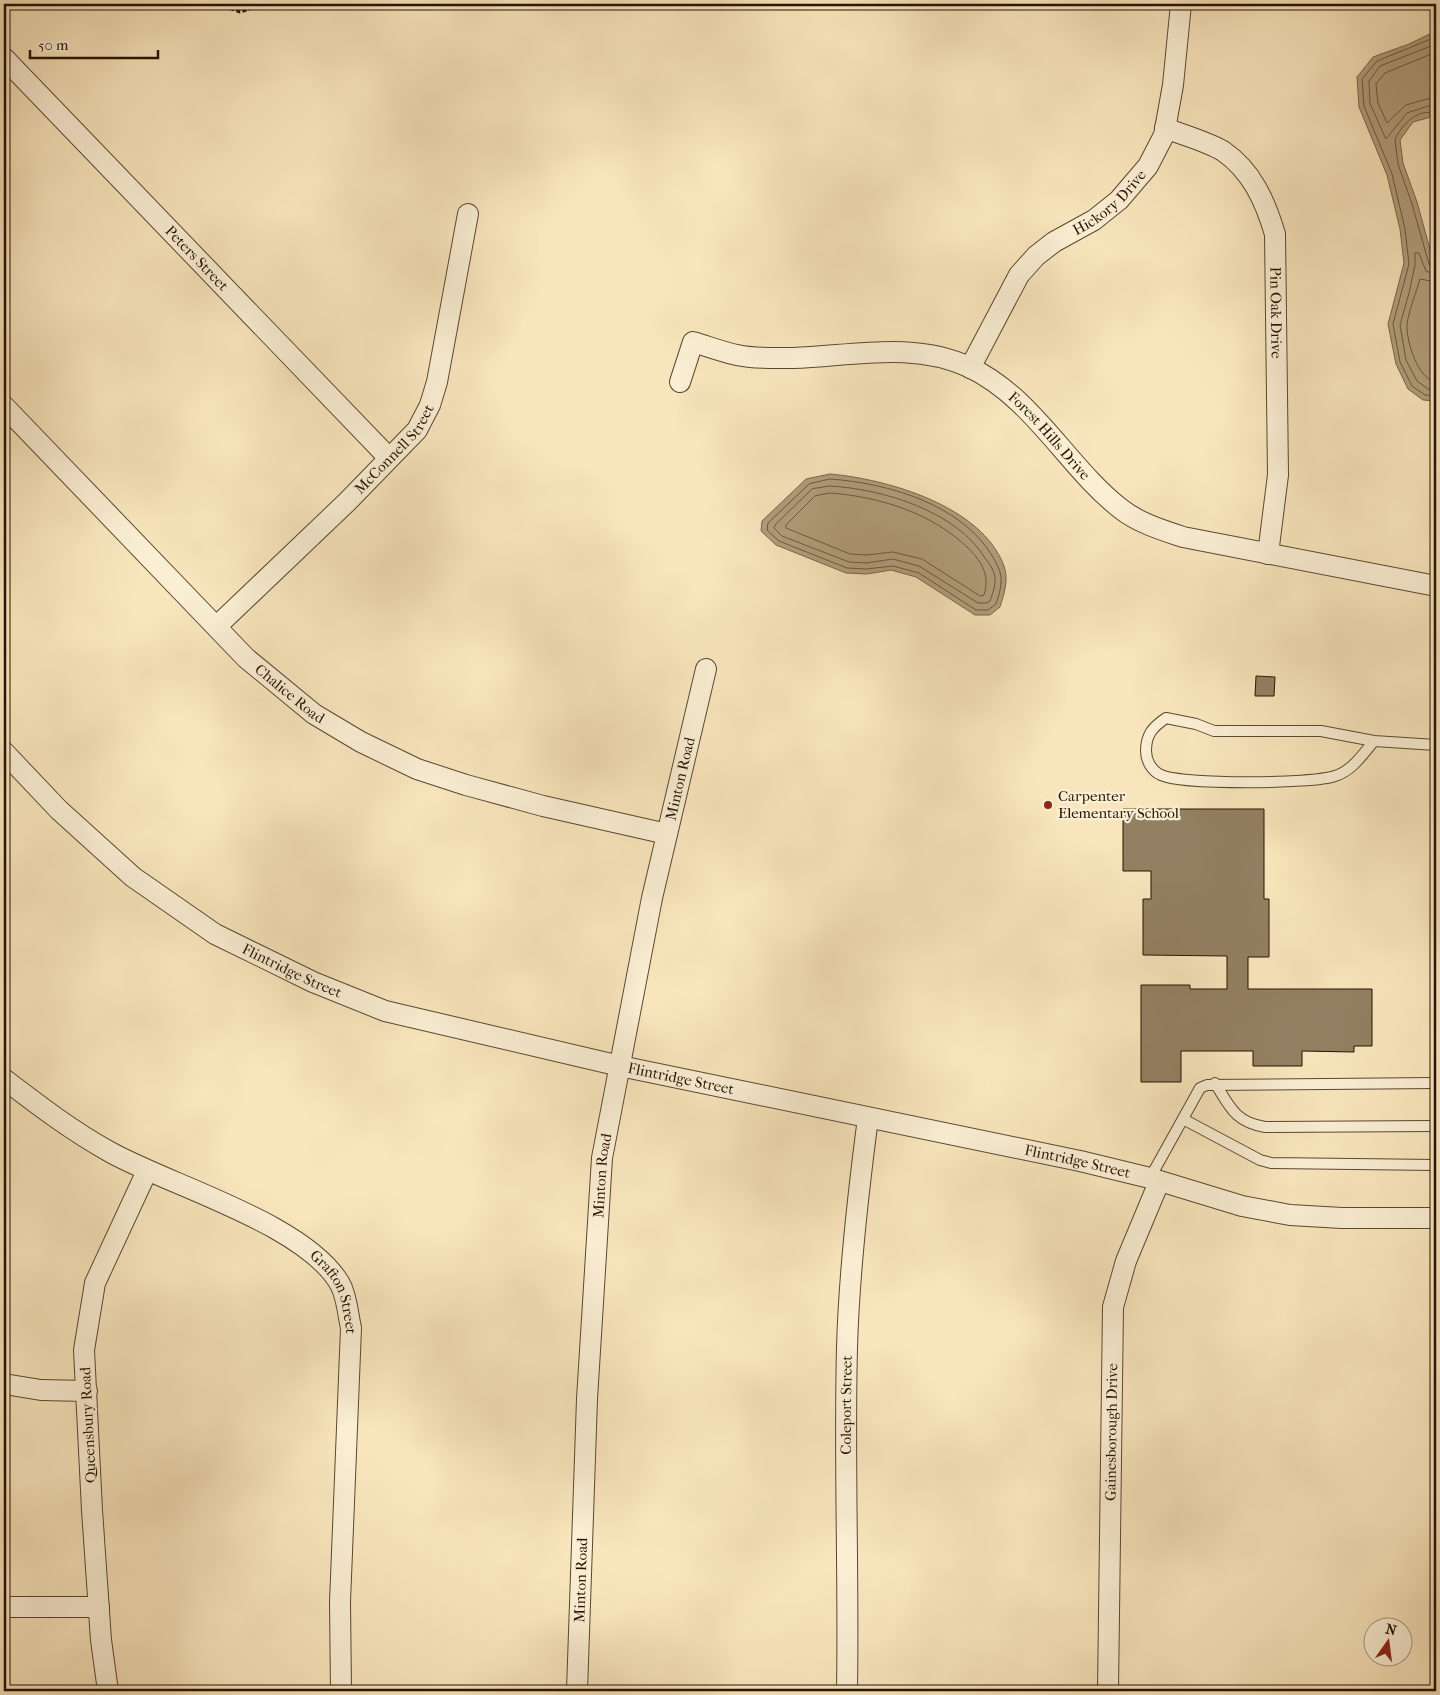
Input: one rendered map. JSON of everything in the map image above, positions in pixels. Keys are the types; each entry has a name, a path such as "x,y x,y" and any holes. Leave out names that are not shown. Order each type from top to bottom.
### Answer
{"street":[{"name":"Hickory Drive","path":"970,368 1020,275 1042,251 1094,220 1119,200 1148,166 1166,128 1182,4"},
{"name":"Peters Street","path":"4,58 388,458"},
{"name":"Pin Oak Drive","path":"1166,128 1222,151 1246,171 1266,203 1275,234 1278,474 1268,554"},
{"name":"McConnell Street","path":"217,626 347,502 417,430 430,405 437,382 449,327 468,214"},
{"name":"Forest Hills Drive","path":"680,382 693,342 738,356 793,358 884,351 916,352 946,358 970,368 1005,390 1122,510 1151,526 1184,537 1436,586"},
{"name":"Chalice Road","path":"4,406 246,658 314,714 361,742 417,769 466,785 544,806 667,834"},
{"name":"Minton Road","path":"577,1691 587,1399 602,1158 667,834 706,669"},
{"name":"Flintridge Street","path":"4,752 59,810 133,877 215,934 313,982 385,1011 620,1066 1080,1161 1242,1206 1290,1215 1342,1218 1436,1218"},
{"name":"Grafton Street","path":"4,1079 72,1130 147,1171 251,1217 290,1237 323,1263 341,1285 351,1328 340,1602 341,1691"},
{"name":"Coleport Street","path":"847,1691 849,1591 845,1479 847,1346 856,1211 868,1118"},
{"name":"Queensbury Road","path":"108,1691 99,1607 84,1350 95,1283 147,1171"},
{"name":"Gainesborough Drive","path":"1108,1691 1114,1307 1126,1262 1154,1180"},
{"path":"4,1384 41,1390 87,1390"},
{"path":"4,1607 99,1607"}],"lane":[{"path":"1374,741 1354,764 1337,776 1312,781 1185,781 1162,776 1151,768 1146,754 1146,742 1152,727 1166,718 1196,724 1214,731 1322,732 1374,741 1436,745"},
{"path":"1154,1180 1200,1088 1215,1083 1436,1083"},
{"path":"1215,1083 1235,1114 1243,1121 1265,1127 1436,1126"},
{"path":"1183,1119 1260,1160 1271,1163 1436,1165"}],"path":[{"path":"218,4 240,12 265,4"}],"water":[{"path":"1436,31 1436,121 1431,117 1413,122 1400,140 1403,163 1417,202 1436,271 1436,401 1423,400 1408,389 1396,364 1388,324 1404,263 1400,229 1387,175 1359,107 1357,77 1373,57 1409,44"},
{"path":"830,474 878,482 904,489 930,499 976,527 993,545 1004,566 1006,582 1000,607 990,615 975,615 916,577 891,570 867,574 846,573 776,545 761,531 762,521 806,479"}],"building":[{"path":"1256,676 1275,677 1274,696 1255,696"},
{"path":"1123,809 1264,809 1264,899 1269,899 1269,957 1248,957 1248,989 1372,989 1372,1046 1354,1046 1354,1052 1302,1051 1302,1066 1253,1066 1253,1051 1181,1051 1181,1082 1141,1082 1141,985 1190,985 1190,989 1227,989 1227,956 1143,955 1143,899 1151,899 1151,871 1123,871"}],"place":[{"name":"Carpenter Elementary School","path":"1048,805"}]}
